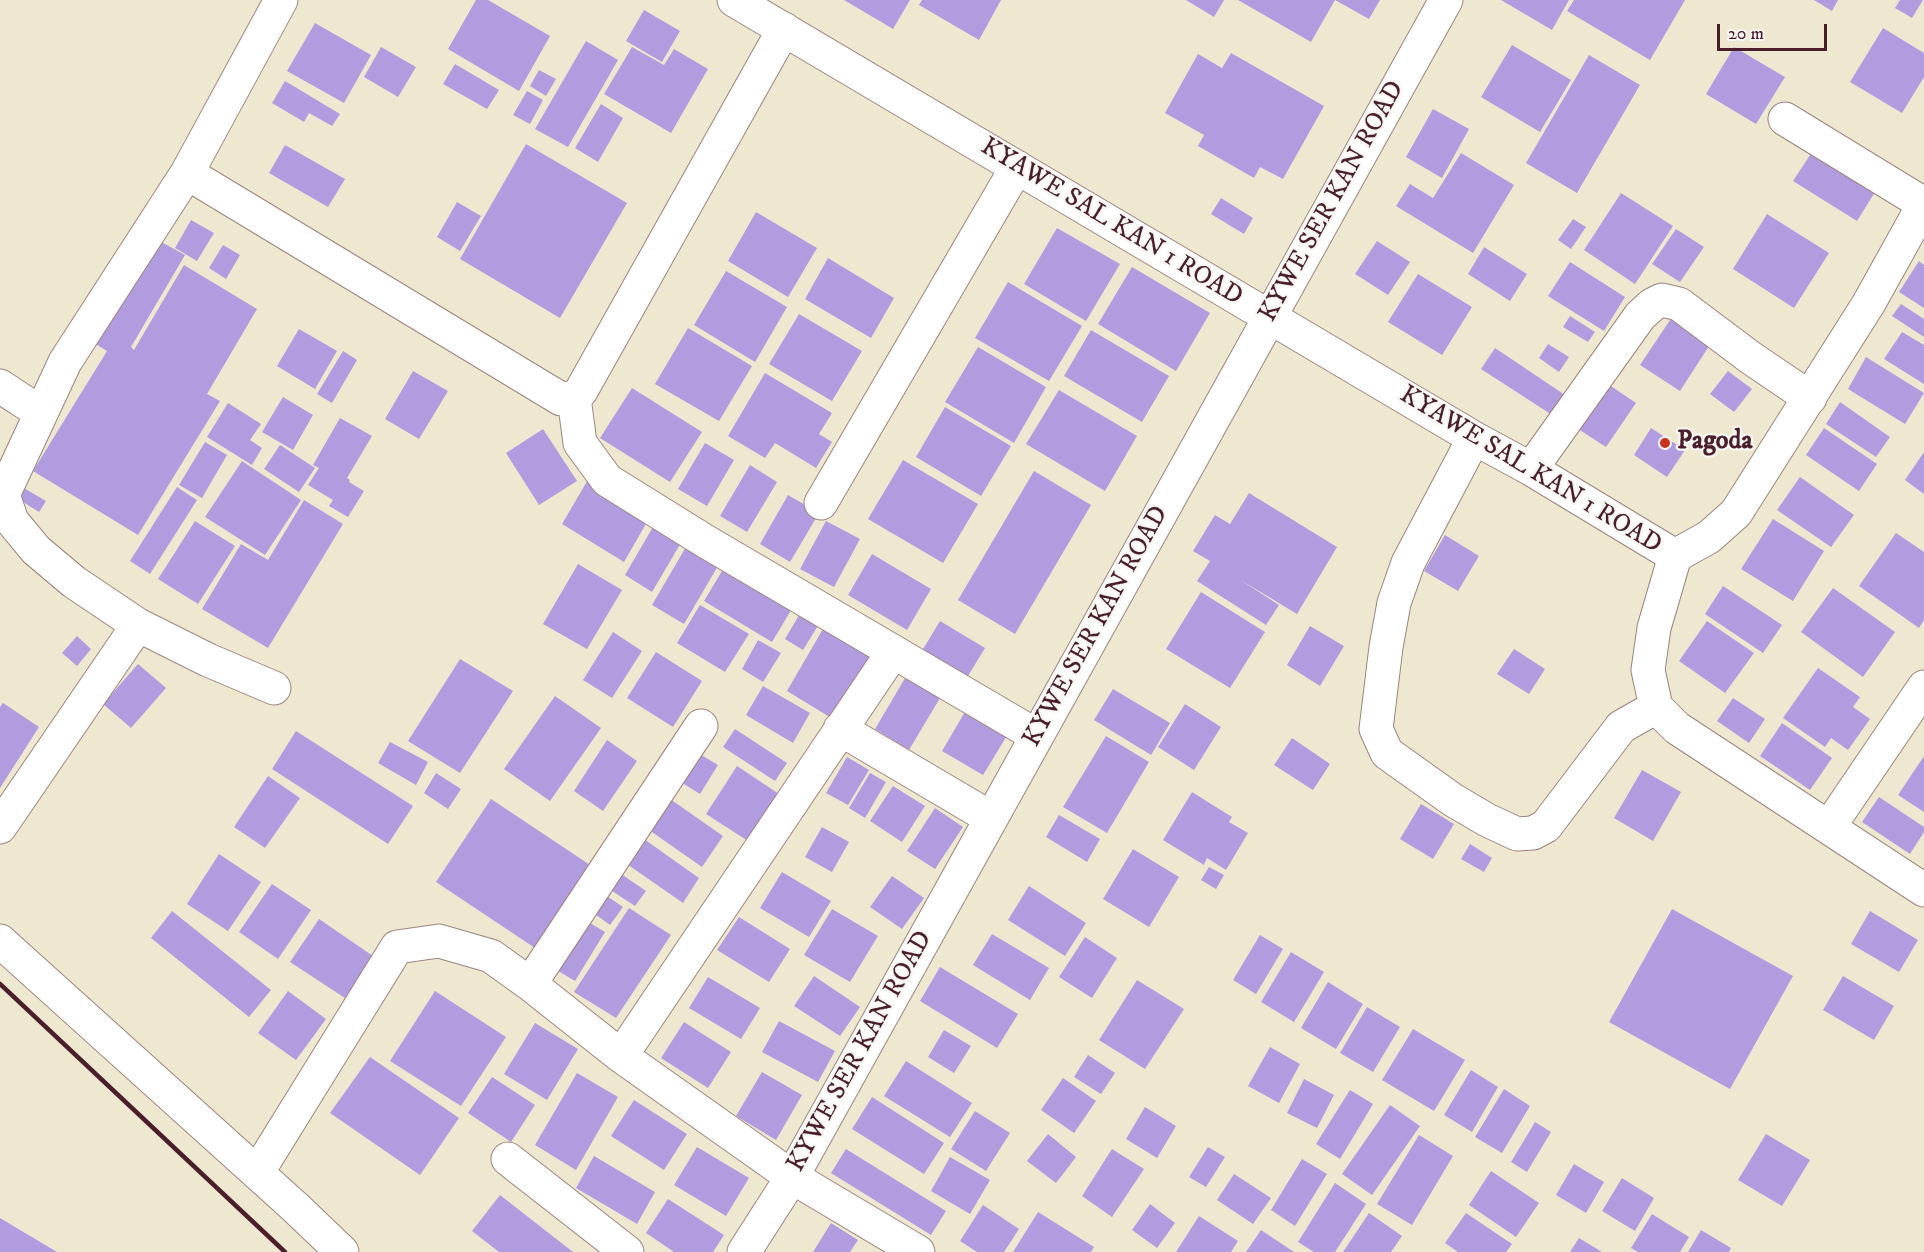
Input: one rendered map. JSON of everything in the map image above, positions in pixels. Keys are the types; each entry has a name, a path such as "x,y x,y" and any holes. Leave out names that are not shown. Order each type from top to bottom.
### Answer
{"street":[{"path":"274,688 208,660 138,624 74,582 36,550 12,522 3,495 65,362 187,173 281,0"},
{"name":"KYAWE SAL KAN 1 ROAD","path":"734,0 1675,556"},
{"name":"KYWE SER KAN ROAD","path":"744,1252 792,1177 1446,0"},
{"path":"187,173 561,399 574,398 581,391 784,29"},
{"path":"1785,119 1924,204 1869,303 1736,513 1709,537 1675,556 1654,628 1648,670 1656,707 1677,728 1924,890"},
{"path":"821,503 1017,167"},
{"path":"1531,469 1640,316 1652,305 1662,300 1679,304 1810,399"},
{"path":"0,386 41,413"},
{"path":"574,398 580,444 607,480 1037,736"},
{"path":"1474,438 1408,563 1394,603 1376,729 1387,753 1453,800 1487,820 1517,834 1533,833 1546,826 1621,727 1656,707"},
{"path":"0,827 138,624"},
{"path":"621,1056 893,652"},
{"path":"1829,827 1924,687"},
{"path":"530,984 701,726"},
{"path":"840,729 991,818"},
{"path":"0,941 342,1252"},
{"path":"257,1173 397,947 439,941 491,956 621,1056 792,1177 918,1252"},
{"path":"508,1159 627,1252"}],"building":[{"path":"476,0 488,0 550,36 519,91 448,49"},
{"path":"844,0 910,0 893,29"},
{"path":"922,0 1001,0 979,40 919,5"},
{"path":"1186,0 1224,0 1214,17"},
{"path":"1238,0 1335,0 1311,42"},
{"path":"1335,0 1380,0 1369,19"},
{"path":"1501,0 1569,0 1552,30"},
{"path":"1574,0 1685,0 1650,60 1567,11"},
{"path":"1814,0 1838,0 1832,11"},
{"path":"1900,0 1923,0 1912,18 1895,8"},
{"path":"644,10 680,31 662,62 626,41"},
{"path":"315,23 371,55 344,103 287,71"},
{"path":"1883,28 1924,53 1924,77 1902,113 1850,82"},
{"path":"586,41 618,60 568,147 535,129"},
{"path":"1512,45 1571,80 1540,132 1481,97"},
{"path":"381,47 416,67 398,97 364,77"},
{"path":"632,47 664,65 674,49 708,69 671,133 604,94"},
{"path":"1734,47 1785,77 1756,124 1706,94"},
{"path":"1231,53 1324,106 1283,179 1260,167 1254,178 1198,146 1204,135 1165,113 1198,54 1222,68"},
{"path":"1589,55 1640,85 1577,193 1526,163"},
{"path":"455,64 499,90 487,109 443,84"},
{"path":"539,70 556,79 546,96 530,86"},
{"path":"285,81 340,114 332,126 309,113 304,122 272,103"},
{"path":"527,91 543,100 530,124 513,115"},
{"path":"601,104 623,118 598,162 575,148"},
{"path":"1433,109 1469,129 1442,178 1406,157"},
{"path":"526,144 627,203 560,318 460,259"},
{"path":"285,145 345,179 328,207 269,173"},
{"path":"1812,152 1875,192 1857,221 1793,181"},
{"path":"1461,153 1514,185 1473,253 1396,206 1410,184 1433,198"},
{"path":"1621,193 1673,226 1635,284 1584,250"},
{"path":"1221,198 1253,218 1244,234 1211,214"},
{"path":"457,202 481,216 460,251 437,237"},
{"path":"756,212 817,248 788,297 728,261"},
{"path":"1767,214 1829,253 1794,308 1733,269"},
{"path":"1573,219 1586,227 1571,249 1558,240"},
{"path":"191,220 214,233 197,261 175,248"},
{"path":"1057,228 1120,264 1086,321 1024,284"},
{"path":"1676,229 1704,247 1680,282 1652,264"},
{"path":"156,239 185,255 131,347 134,350 184,265 257,309 207,394 220,401 138,535 33,471 107,351 94,343"},
{"path":"1377,241 1410,262 1388,295 1355,274"},
{"path":"223,245 240,255 226,279 209,268"},
{"path":"1484,247 1527,274 1510,301 1468,274"},
{"path":"828,258 894,298 871,338 805,299"},
{"path":"1919,261 1924,265 1924,308 1899,292"},
{"path":"1570,262 1625,297 1604,331 1548,296"},
{"path":"1132,267 1210,313 1176,371 1098,324"},
{"path":"726,271 787,307 755,362 694,325"},
{"path":"1418,274 1472,307 1442,355 1388,322"},
{"path":"1008,282 1082,326 1049,381 975,338"},
{"path":"1901,304 1924,319 1924,337 1892,316"},
{"path":"799,314 862,351 832,401 769,364"},
{"path":"1570,316 1595,332 1588,342 1563,327"},
{"path":"1672,317 1711,343 1680,391 1640,365"},
{"path":"688,328 752,366 719,421 655,384"},
{"path":"299,329 337,351 315,389 277,366"},
{"path":"1091,330 1169,376 1142,422 1064,376"},
{"path":"1902,332 1924,345 1924,384 1884,359"},
{"path":"1548,344 1569,357 1559,372 1539,358"},
{"path":"978,347 1046,387 1014,443 945,402"},
{"path":"1495,348 1565,395 1552,415 1481,369"},
{"path":"343,351 357,360 332,403 317,394"},
{"path":"1866,357 1924,393 1905,424 1848,389"},
{"path":"413,371 448,391 419,439 385,419"},
{"path":"1728,371 1752,389 1734,412 1710,394"},
{"path":"765,373 832,413 819,434 832,442 816,468 775,443 765,458 728,436"},
{"path":"1602,380 1636,403 1606,447 1572,425"},
{"path":"632,388 702,432 670,482 600,438"},
{"path":"1059,390 1137,436 1105,491 1026,444"},
{"path":"283,397 313,415 293,450 262,432"},
{"path":"1840,402 1890,437 1876,457 1826,424"},
{"path":"228,403 261,424 250,440 262,448 252,465 207,437"},
{"path":"945,407 1011,446 981,496 916,457"},
{"path":"340,418 372,436 347,478 349,482 364,491 348,517 329,506 333,500 308,485 319,468 313,465"},
{"path":"1651,428 1685,450 1667,477 1634,455"},
{"path":"1824,428 1877,464 1859,491 1806,455"},
{"path":"543,429 577,481 539,505 506,453"},
{"path":"205,442 227,455 202,498 179,485"},
{"path":"705,443 734,460 707,506 678,489"},
{"path":"280,445 315,468 299,492 264,469"},
{"path":"1924,452 1924,494 1905,480"},
{"path":"903,460 978,504 943,563 868,519"},
{"path":"242,461 301,500 265,555 205,517"},
{"path":"750,465 777,482 747,532 720,516"},
{"path":"1034,471 1091,505 1015,634 958,600"},
{"path":"1800,477 1854,515 1831,547 1777,510"},
{"path":"589,478 651,515 624,562 562,524"},
{"path":"22,487 46,501 39,512 15,497"},
{"path":"177,487 197,500 150,574 130,561"},
{"path":"1249,493 1337,547 1297,614 1239,579 1279,605 1266,625 1197,581 1210,561 1193,551 1215,515 1230,524"},
{"path":"788,495 819,513 790,562 760,544"},
{"path":"304,500 343,524 268,648 202,609 241,544 268,560"},
{"path":"1773,519 1824,551 1793,601 1741,569"},
{"path":"657,520 685,536 652,592 625,575"},
{"path":"195,521 235,546 198,604 158,579"},
{"path":"826,521 860,539 834,587 800,569"},
{"path":"1896,533 1924,552 1924,620 1919,628 1859,586"},
{"path":"1445,535 1479,556 1458,591 1424,571"},
{"path":"690,540 722,559 684,624 652,605"},
{"path":"872,554 931,589 907,630 848,595"},
{"path":"728,561 796,602 772,642 704,601"},
{"path":"578,564 622,590 587,649 543,624"},
{"path":"1723,586 1782,625 1763,653 1705,614"},
{"path":"1833,588 1895,632 1863,677 1801,632"},
{"path":"1201,592 1265,632 1230,688 1166,649"},
{"path":"700,605 749,634 725,672 677,643"},
{"path":"805,605 824,616 803,650 785,639"},
{"path":"940,621 985,648 962,686 917,659"},
{"path":"1707,621 1754,653 1725,693 1679,661"},
{"path":"827,622 874,650 833,719 787,691"},
{"path":"1310,626 1344,646 1320,686 1287,665"},
{"path":"613,632 642,651 612,698 583,680"},
{"path":"77,636 91,649 77,666 62,653"},
{"path":"758,640 781,653 763,682 742,669"},
{"path":"1514,649 1545,669 1529,694 1497,674"},
{"path":"656,652 702,681 673,727 627,698"},
{"path":"460,659 513,691 460,773 408,741"},
{"path":"138,664 166,688 131,728 103,704"},
{"path":"1818,668 1860,697 1853,707 1870,719 1848,750 1831,738 1825,747 1783,718"},
{"path":"908,673 943,693 909,750 875,729"},
{"path":"763,686 810,713 793,743 746,715"},
{"path":"1113,689 1170,723 1151,755 1094,720"},
{"path":"555,696 601,728 550,801 504,769"},
{"path":"1733,698 1765,719 1749,743 1717,721"},
{"path":"3,703 39,727 0,788 0,707"},
{"path":"1185,704 1221,727 1194,770 1158,747"},
{"path":"969,705 1011,729 983,775 942,751"},
{"path":"1782,723 1832,758 1810,790 1760,756"},
{"path":"735,729 787,763 775,781 723,747"},
{"path":"296,731 413,806 388,844 272,769"},
{"path":"1106,736 1149,762 1107,833 1063,807"},
{"path":"1292,738 1330,764 1313,790 1274,765"},
{"path":"607,740 637,761 603,811 574,791"},
{"path":"390,742 428,762 416,785 378,763"},
{"path":"688,747 718,765 700,794 671,776"},
{"path":"1924,756 1924,812 1898,795"},
{"path":"847,757 869,770 848,805 826,793"},
{"path":"737,766 779,794 748,841 706,814"},
{"path":"1642,770 1681,792 1653,841 1614,818"},
{"path":"436,773 461,789 448,809 424,793"},
{"path":"870,773 886,782 865,818 849,808"},
{"path":"268,776 300,798 265,848 234,827"},
{"path":"893,786 925,806 902,842 870,821"},
{"path":"1192,792 1232,817 1229,822 1248,833 1226,870 1207,858 1204,865 1163,840"},
{"path":"663,794 723,836 702,867 642,825"},
{"path":"1879,797 1924,827 1924,832 1910,854 1862,822"},
{"path":"491,799 596,869 541,952 436,882"},
{"path":"1421,804 1454,824 1433,859 1400,839"},
{"path":"935,808 963,827 935,869 907,851"},
{"path":"1059,815 1100,839 1087,862 1046,837"},
{"path":"822,827 849,842 832,872 805,857"},
{"path":"641,837 699,878 683,903 624,862"},
{"path":"1470,844 1492,858 1484,872 1461,859"},
{"path":"1133,849 1179,877 1149,927 1103,899"},
{"path":"219,854 261,882 228,931 187,904"},
{"path":"611,867 646,891 635,906 600,883"},
{"path":"1209,867 1224,875 1216,889 1201,880"},
{"path":"782,872 831,901 809,937 760,908"},
{"path":"892,876 924,898 902,929 870,907"},
{"path":"272,884 311,910 278,959 239,932"},
{"path":"1029,886 1086,923 1065,956 1008,920"},
{"path":"601,892 623,907 610,925 588,909"},
{"path":"629,908 671,935 616,1018 574,992"},
{"path":"832,909 878,936 850,982 804,955"},
{"path":"1672,909 1793,976 1730,1089 1609,1022"},
{"path":"172,911 271,990 249,1017 151,938"},
{"path":"1870,911 1918,940 1899,972 1851,944"},
{"path":"739,917 790,949 769,982 717,950"},
{"path":"319,919 373,956 345,998 290,962"},
{"path":"585,920 605,932 575,981 555,969"},
{"path":"992,934 1049,968 1030,1000 973,965"},
{"path":"1260,935 1283,949 1256,994 1233,980"},
{"path":"1085,937 1117,958 1092,998 1059,977"},
{"path":"1291,952 1324,972 1294,1022 1261,1002"},
{"path":"940,967 1018,1014 997,1048 920,1001"},
{"path":"814,976 860,1007 840,1036 794,1006"},
{"path":"1843,976 1894,1006 1874,1040 1823,1010"},
{"path":"708,977 760,1008 741,1039 689,1008"},
{"path":"1137,980 1184,1009 1145,1069 1099,1040"},
{"path":"1328,982 1363,1004 1336,1049 1301,1028"},
{"path":"288,991 326,1019 296,1060 258,1033"},
{"path":"435,991 506,1037 461,1106 390,1061"},
{"path":"1367,1007 1400,1027 1373,1072 1340,1053"},
{"path":"779,1021 835,1051 818,1082 762,1052"},
{"path":"684,1022 731,1052 708,1088 661,1058"},
{"path":"535,1023 578,1049 547,1100 504,1074"},
{"path":"1413,1029 1465,1060 1434,1111 1382,1080"},
{"path":"944,1030 971,1046 954,1073 928,1057"},
{"path":"1270,1047 1300,1064 1279,1103 1248,1086"},
{"path":"1088,1055 1115,1073 1101,1094 1074,1077"},
{"path":"370,1057 459,1118 420,1175 330,1113"},
{"path":"906,1061 972,1103 950,1137 884,1096"},
{"path":"1471,1070 1498,1087 1472,1132 1444,1115"},
{"path":"762,1072 802,1095 776,1140 736,1116"},
{"path":"577,1073 618,1097 576,1170 535,1145"},
{"path":"492,1077 535,1105 511,1142 468,1113"},
{"path":"1063,1078 1096,1101 1074,1133 1041,1110"},
{"path":"1304,1079 1334,1095 1317,1128 1287,1113"},
{"path":"1504,1089 1530,1106 1502,1153 1475,1137"},
{"path":"1350,1090 1373,1104 1340,1159 1316,1144"},
{"path":"872,1097 944,1143 924,1174 852,1129"},
{"path":"634,1100 687,1134 664,1170 611,1136"},
{"path":"1390,1105 1420,1126 1372,1195 1342,1174"},
{"path":"1145,1107 1176,1126 1157,1158 1126,1139"},
{"path":"975,1111 1010,1133 986,1171 951,1149"},
{"path":"1535,1122 1551,1132 1527,1172 1511,1162"},
{"path":"1048,1134 1076,1157 1056,1183 1027,1161"},
{"path":"1766,1134 1810,1160 1782,1206 1738,1180"},
{"path":"1419,1135 1453,1156 1412,1225 1377,1204"},
{"path":"697,1147 749,1178 726,1216 674,1185"},
{"path":"1208,1147 1225,1157 1206,1187 1189,1177"},
{"path":"846,1149 946,1211 931,1235 831,1173"},
{"path":"1112,1149 1144,1169 1112,1217 1082,1196"},
{"path":"594,1156 655,1192 637,1224 576,1188"},
{"path":"950,1157 990,1180 970,1214 931,1191"},
{"path":"1302,1159 1327,1174 1295,1226 1271,1210"},
{"path":"1574,1164 1604,1182 1586,1213 1556,1195"},
{"path":"1491,1171 1539,1203 1516,1237 1469,1205"},
{"path":"1234,1174 1271,1198 1253,1224 1217,1200"},
{"path":"1622,1178 1654,1198 1635,1231 1602,1211"},
{"path":"1335,1183 1366,1204 1335,1252 1314,1252 1298,1242"},
{"path":"500,1195 573,1252 499,1252 472,1231"},
{"path":"668,1199 724,1235 713,1252 674,1252 646,1233"},
{"path":"1150,1204 1175,1223 1157,1248 1132,1230"},
{"path":"983,1205 1019,1229 1004,1252 977,1252 960,1241"},
{"path":"1038,1212 1094,1247 1091,1252 1013,1252"},
{"path":"1369,1213 1402,1236 1391,1252 1343,1252"},
{"path":"1466,1213 1512,1244 1506,1252 1458,1252 1445,1243"},
{"path":"1652,1214 1689,1237 1680,1252 1638,1252 1631,1248"},
{"path":"1199,1216 1238,1241 1231,1252 1176,1252"},
{"path":"0,1218 57,1252 0,1252"},
{"path":"831,1223 858,1240 850,1252 813,1252"},
{"path":"1261,1230 1294,1252 1246,1252"},
{"path":"1701,1230 1731,1248 1729,1252 1688,1252"},
{"path":"1579,1238 1602,1252 1570,1252"}],"railway":[{"path":"0,984 285,1252"}],"place":[{"name":"Pagoda","path":"1665,443"}]}
